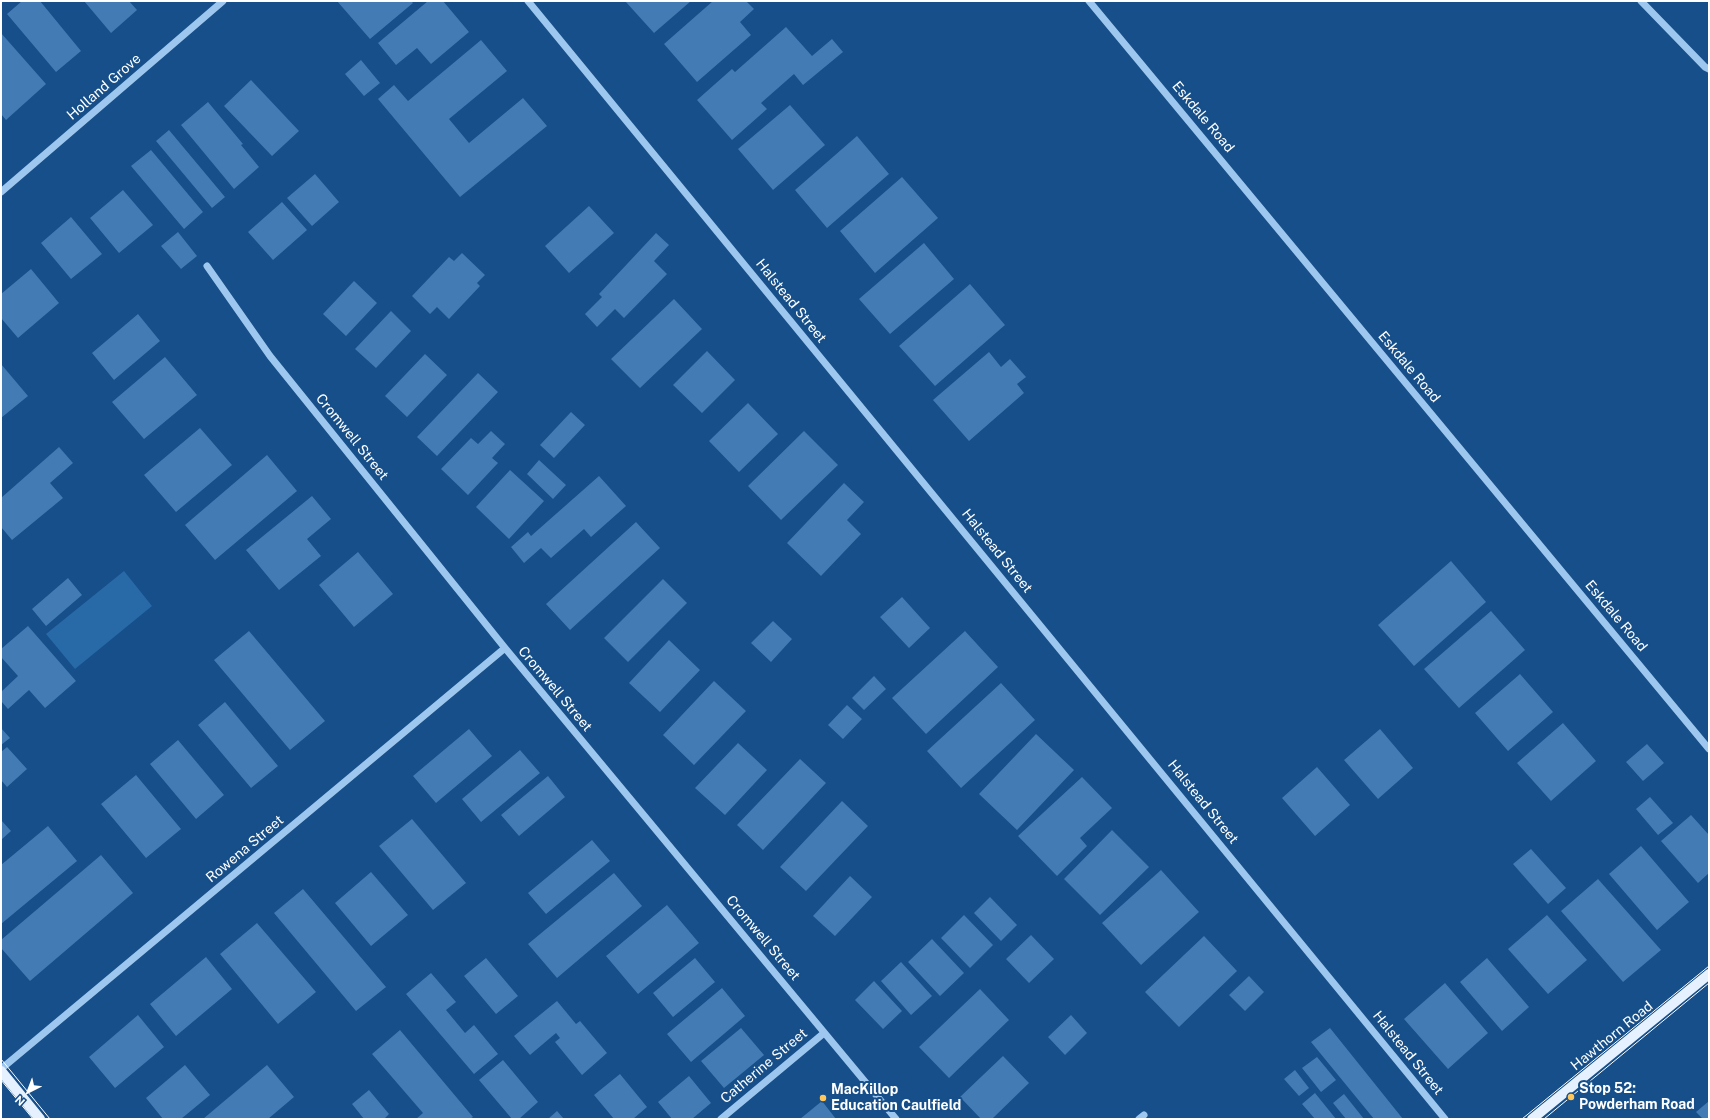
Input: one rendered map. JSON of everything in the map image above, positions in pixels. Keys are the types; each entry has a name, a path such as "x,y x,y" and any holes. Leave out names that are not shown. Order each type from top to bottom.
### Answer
{"main road":[{"name":"Hawthorn Road","path":"1532,1119 1709,974"},
{"path":"1,1070 40,1119"}],"street":[{"name":"Holland Grove","path":"1,192 223,1"},
{"name":"Halstead Street","path":"528,1 1445,1119"},
{"name":"Eskdale Road","path":"1090,1 1709,749"},
{"path":"1640,1 1705,67 1709,69"},
{"name":"Cromwell Street","path":"207,266 270,356 504,648 896,1119"},
{"name":"Rowena Street","path":"1,1070 504,648"},
{"name":"Catherine Street","path":"721,1119 824,1033"}],"shaded area":[{"path":"124,571 152,606 75,669 46,634"}],"building":[{"path":"22,1 40,1 81,51 56,72 7,14"},
{"path":"84,1 129,1 137,10 111,33"},
{"path":"337,1 411,1 413,3 370,39"},
{"path":"428,1 443,1 469,32 431,64 417,48 396,65 378,43"},
{"path":"625,1 691,1 654,33"},
{"path":"713,1 746,1 754,9 740,22 751,35 697,82 664,44"},
{"path":"786,27 812,56 832,39 843,52 803,85 794,74 761,103 767,109 732,140 697,100 732,69 735,72"},
{"path":"1,33 46,84 6,120 1,114"},
{"path":"481,40 507,71 449,119 469,143 523,98 547,126 460,197 378,99 394,85 408,101"},
{"path":"361,60 380,83 364,96 345,74"},
{"path":"251,80 299,131 272,156 224,106"},
{"path":"208,102 243,144 241,145 259,167 234,189 181,125"},
{"path":"790,105 825,145 773,190 738,149"},
{"path":"169,130 225,197 212,208 156,141"},
{"path":"857,136 889,174 827,228 795,190"},
{"path":"151,150 203,212 184,229 131,166"},
{"path":"315,174 339,202 312,226 287,198"},
{"path":"902,177 938,218 875,273 840,231"},
{"path":"123,190 153,225 119,253 90,218"},
{"path":"282,202 307,230 273,260 248,232"},
{"path":"589,206 614,233 569,273 545,246"},
{"path":"71,217 102,254 71,279 41,243"},
{"path":"178,232 197,256 181,269 161,246"},
{"path":"656,233 669,245 654,261 667,274 624,318 615,309 597,327 585,314 602,297 599,294"},
{"path":"924,243 954,279 890,334 859,299"},
{"path":"462,253 485,275 477,283 480,286 449,319 437,307 430,314 412,296 449,257 454,261"},
{"path":"31,269 59,303 18,338 1,318 1,294"},
{"path":"354,281 377,303 346,336 323,314"},
{"path":"970,284 1005,325 935,386 899,346"},
{"path":"674,299 702,329 640,388 611,359"},
{"path":"391,311 411,331 376,368 355,349"},
{"path":"138,314 160,341 114,380 92,353"},
{"path":"707,351 735,380 702,413 673,385"},
{"path":"989,352 1001,367 1010,359 1026,377 1017,384 1024,393 969,441 933,400"},
{"path":"425,354 447,375 407,417 385,396"},
{"path":"165,357 197,395 144,439 112,402"},
{"path":"1,364 28,396 1,418"},
{"path":"478,373 498,392 437,456 417,437"},
{"path":"748,403 778,434 739,472 709,441"},
{"path":"571,412 585,425 554,458 540,445"},
{"path":"200,428 232,465 176,512 144,475"},
{"path":"491,431 505,444 492,458 498,463 468,495 441,469 471,438 478,444"},
{"path":"804,431 838,465 781,520 748,486"},
{"path":"59,447 73,463 50,483 63,498 12,540 1,527 1,498"},
{"path":"267,455 297,491 215,560 185,525"},
{"path":"539,460 566,485 553,499 527,474"},
{"path":"510,470 544,501 509,539 476,507"},
{"path":"599,476 626,506 591,537 584,529 551,558 541,548 524,563 511,547 528,532 531,536"},
{"path":"844,483 864,502 847,520 861,534 821,576 787,543"},
{"path":"312,496 331,519 307,539 321,556 279,590 246,550"},
{"path":"636,522 660,548 570,630 546,604"},
{"path":"358,552 393,594 354,627 319,585"},
{"path":"1451,561 1486,602 1414,666 1378,625"},
{"path":"68,578 82,595 46,626 32,609"},
{"path":"663,579 687,603 628,662 604,638"},
{"path":"902,597 930,628 909,648 880,617"},
{"path":"1491,611 1525,650 1459,708 1424,669"},
{"path":"773,621 792,639 771,662 751,643"},
{"path":"28,626 76,681 45,708 29,690 8,709 1,701 1,692 18,676 1,657 1,649"},
{"path":"249,631 325,721 290,750 214,660"},
{"path":"965,631 998,667 926,734 892,698"},
{"path":"669,640 700,670 660,712 629,683"},
{"path":"1520,674 1553,712 1508,751 1475,713"},
{"path":"874,676 886,689 864,710 852,698"},
{"path":"714,681 746,711 694,765 663,735"},
{"path":"1001,683 1035,720 961,788 927,751"},
{"path":"225,702 278,766 251,788 198,725"},
{"path":"847,705 862,719 843,739 828,725"},
{"path":"1563,723 1596,761 1551,801 1517,763"},
{"path":"1,728 10,738 1,745"},
{"path":"469,729 492,756 436,803 413,776"},
{"path":"1380,729 1413,768 1378,799 1344,760"},
{"path":"1036,734 1074,770 1017,830 979,794"},
{"path":"178,740 224,795 196,819 150,764"},
{"path":"738,743 767,770 725,815 695,788"},
{"path":"1647,744 1664,763 1643,781 1626,762"},
{"path":"7,747 27,769 7,787 1,780 1,752"},
{"path":"520,750 540,773 481,822 462,799"},
{"path":"800,759 826,783 763,850 737,825"},
{"path":"1317,767 1350,805 1315,836 1282,798"},
{"path":"136,775 181,829 146,858 101,804"},
{"path":"548,776 565,797 519,836 501,815"},
{"path":"1082,777 1112,808 1080,838 1087,846 1057,876 1018,836"},
{"path":"1650,797 1673,823 1658,835 1636,809"},
{"path":"842,801 868,826 806,891 780,867"},
{"path":"1691,815 1709,835 1709,873 1698,883 1661,841"},
{"path":"412,819 466,883 433,910 379,846"},
{"path":"1,820 11,831 1,840"},
{"path":"48,826 77,861 1,924 1,865"},
{"path":"1112,830 1149,867 1100,915 1064,879"},
{"path":"592,840 610,861 546,914 528,893"},
{"path":"1641,846 1689,902 1657,930 1609,874"},
{"path":"1531,849 1566,888 1548,904 1513,864"},
{"path":"101,855 133,893 30,981 1,948 1,940"},
{"path":"1161,870 1199,912 1141,965 1102,923"},
{"path":"371,872 408,915 371,946 335,903"},
{"path":"614,873 642,906 557,978 528,944"},
{"path":"850,876 872,897 835,936 813,916"},
{"path":"1598,879 1661,950 1623,982 1561,911"},
{"path":"303,889 386,987 356,1011 274,913"},
{"path":"990,897 1017,925 1001,941 974,913"},
{"path":"667,905 699,943 638,994 606,956"},
{"path":"964,915 993,945 970,968 941,938"},
{"path":"1547,915 1587,960 1548,994 1508,949"},
{"path":"257,923 316,992 278,1024 220,954"},
{"path":"1031,935 1054,959 1029,983 1006,959"},
{"path":"1204,936 1237,971 1179,1027 1145,992"},
{"path":"932,939 964,973 940,996 908,962"},
{"path":"206,957 232,989 176,1036 150,1004"},
{"path":"486,958 518,996 496,1014 464,976"},
{"path":"695,958 715,982 673,1017 653,993"},
{"path":"1487,958 1529,1007 1502,1031 1460,982"},
{"path":"901,962 932,996 911,1015 881,981"},
{"path":"431,973 456,1002 446,1010 465,1033 474,1025 498,1054 474,1074 406,994"},
{"path":"1249,976 1264,992 1245,1011 1229,995"},
{"path":"874,981 902,1011 883,1029 855,1000"},
{"path":"1445,983 1488,1033 1448,1069 1404,1019"},
{"path":"722,988 745,1016 691,1062 667,1034"},
{"path":"980,989 1009,1020 949,1078 919,1047"},
{"path":"557,1001 576,1024 580,1021 607,1053 582,1075 555,1042 560,1038 556,1033 530,1055 514,1036"},
{"path":"138,1015 164,1047 115,1088 89,1057"},
{"path":"1071,1015 1087,1033 1065,1055 1048,1037"},
{"path":"741,1028 764,1055 724,1088 701,1061"},
{"path":"1330,1028 1403,1119 1374,1119 1311,1042"},
{"path":"400,1030 473,1117 470,1119 416,1119 423,1113 372,1054"},
{"path":"1003,1056 1029,1083 992,1119 981,1119 960,1097"},
{"path":"1317,1057 1336,1080 1321,1092 1302,1068"},
{"path":"503,1060 538,1102 519,1119 512,1119 479,1080"},
{"path":"185,1065 210,1095 181,1119 163,1119 146,1098"},
{"path":"267,1065 294,1097 268,1119 203,1119"},
{"path":"1295,1070 1309,1088 1299,1096 1284,1079"},
{"path":"620,1074 647,1107 633,1119 614,1119 594,1095"},
{"path":"689,1076 711,1103 692,1119 672,1119 658,1102"},
{"path":"369,1090 389,1114 384,1119 364,1119 352,1104"},
{"path":"1315,1093 1336,1119 1315,1119 1302,1104"},
{"path":"1344,1094 1364,1119 1346,1119 1333,1103"},
{"path":"822,1101 836,1119 800,1119"},
{"path":"1709,1101 1709,1119 1703,1119 1696,1112"},
{"path":"557,1111 564,1119 548,1119"}],"tram line":[{"path":"1522,1119 1709,966"},
{"path":"1544,1119 1709,983"},
{"path":"1,1059 50,1119"},
{"path":"1,1080 33,1119"}],"place":[{"name":"Stop 52: Powderham Road","path":"1571,1097"},
{"name":"MacKillop Education Caulfield","path":"823,1098"}]}
